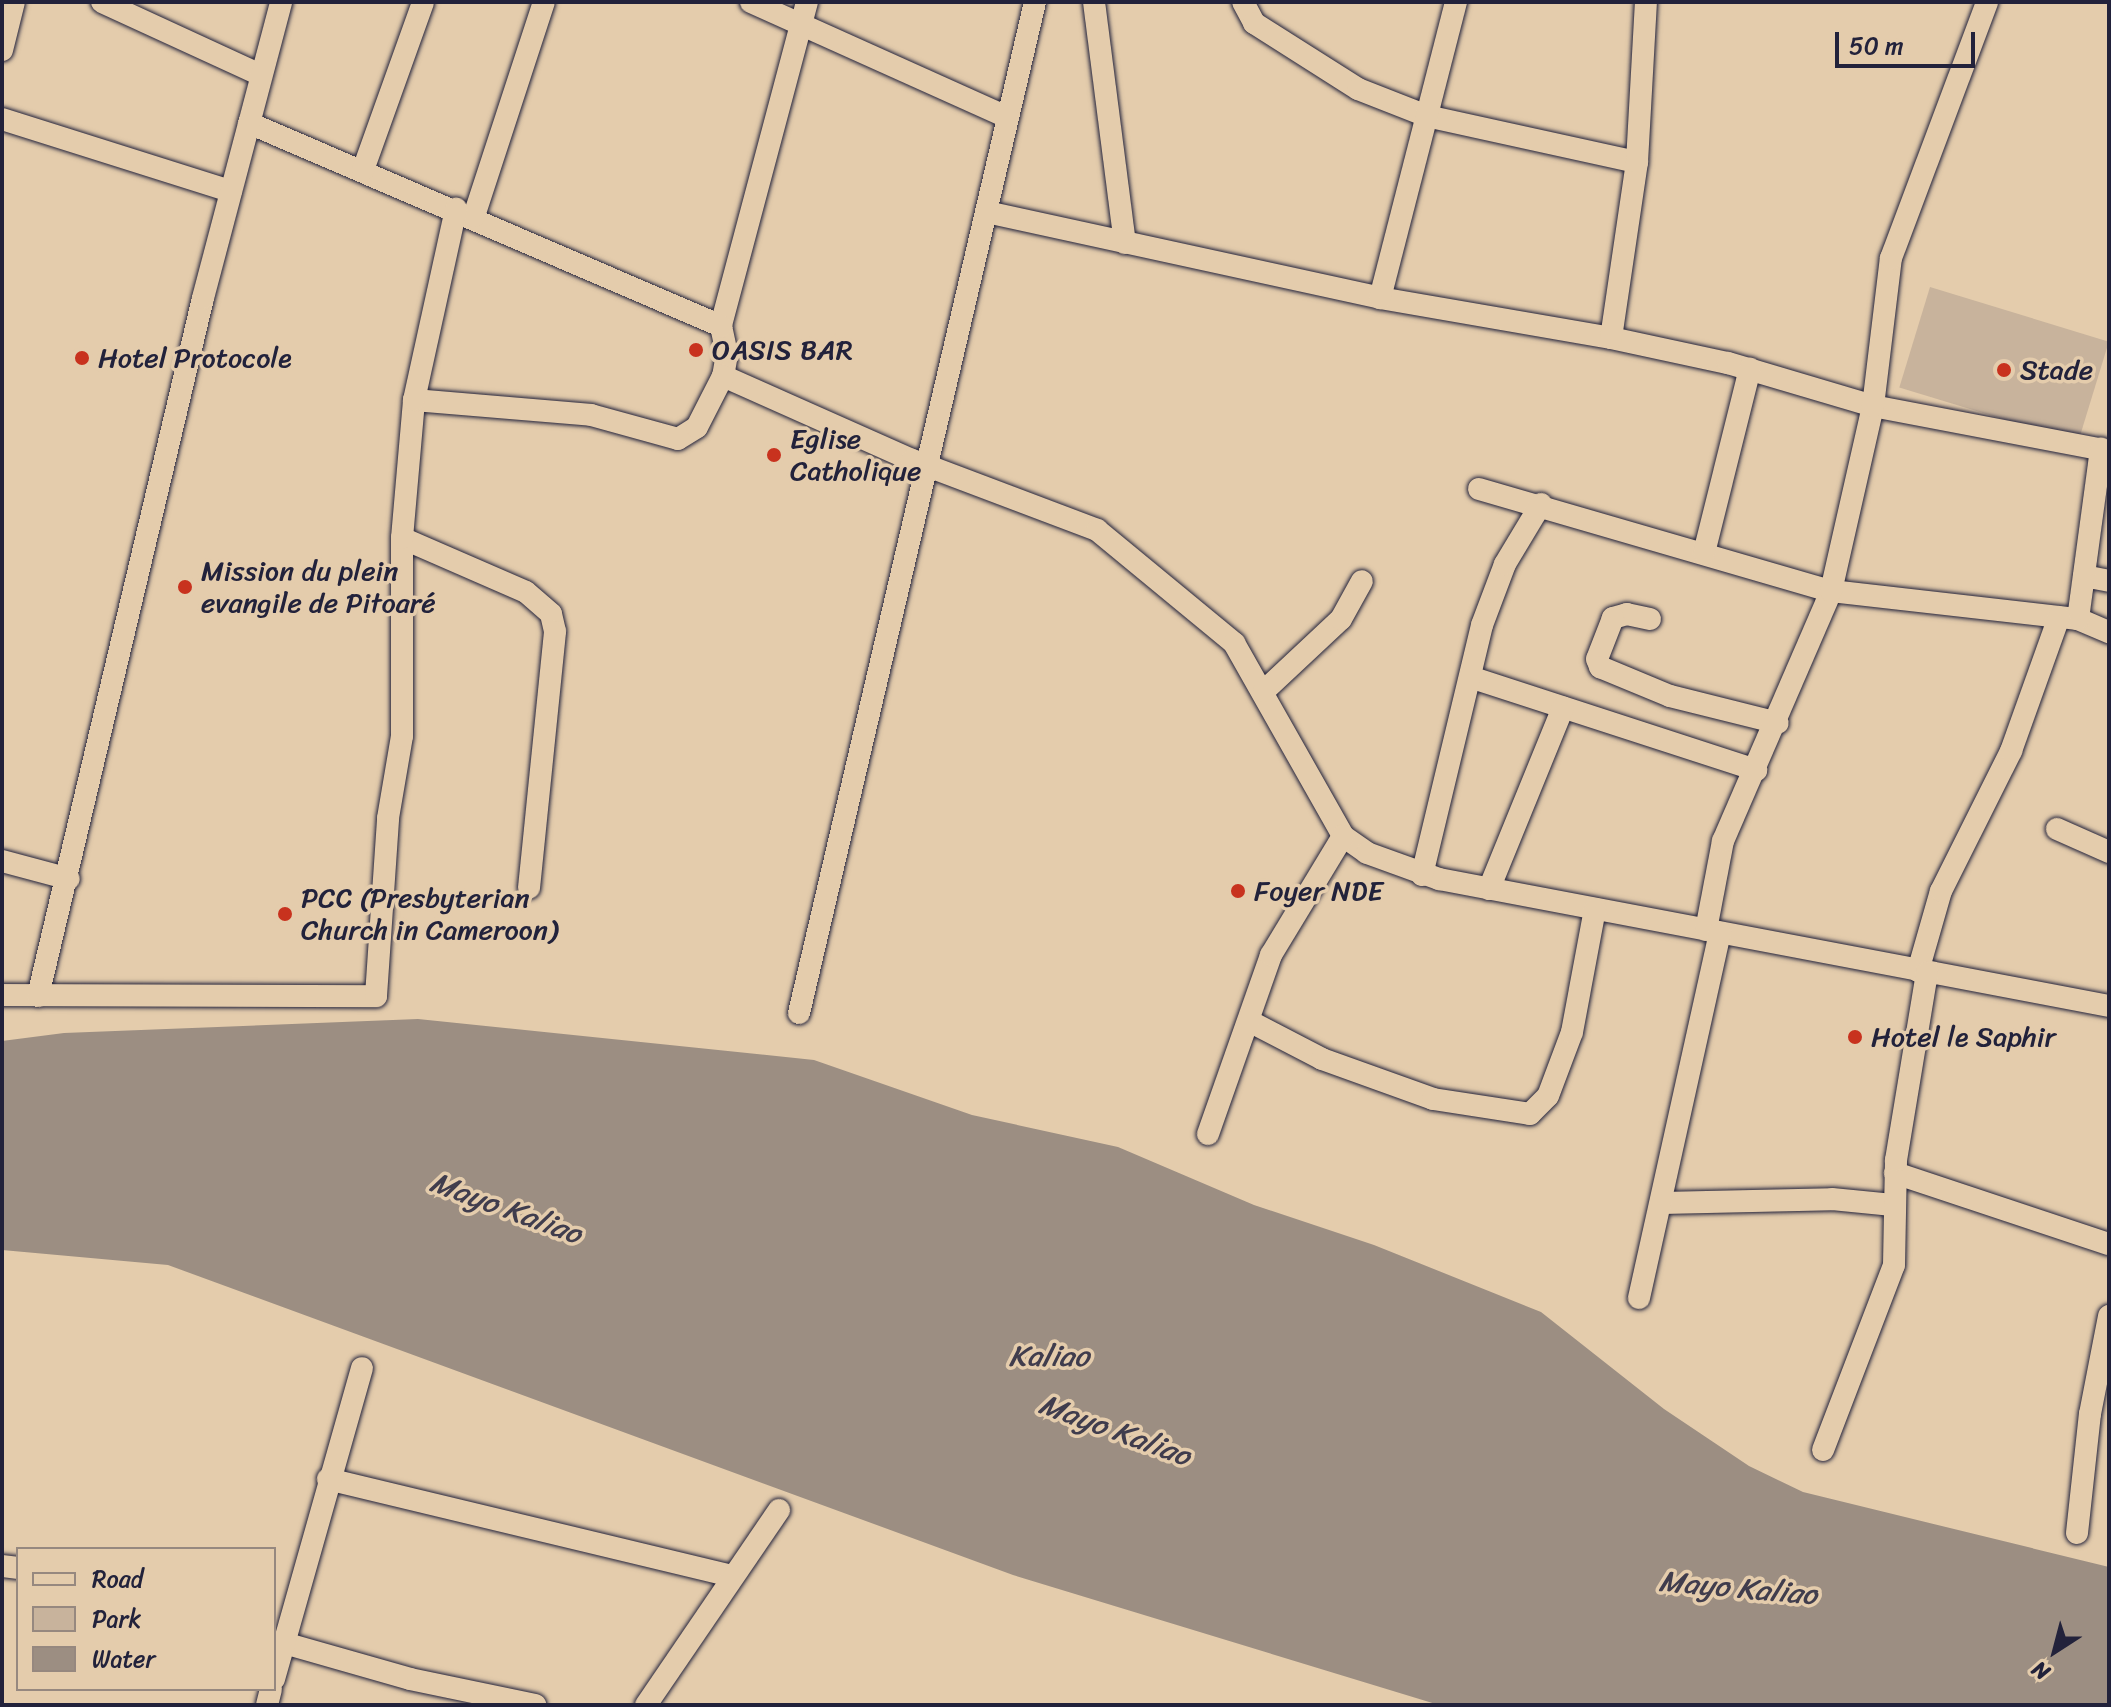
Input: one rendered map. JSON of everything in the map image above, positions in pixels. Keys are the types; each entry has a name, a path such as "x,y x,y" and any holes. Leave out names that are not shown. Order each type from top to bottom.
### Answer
{"street":[{"path":"2,50 14,2"},
{"path":"102,2 261,75"},
{"path":"38,996 69,879 231,191 281,2"},
{"path":"363,170 423,2"},
{"path":"2,995 376,996 388,818 402,736 402,538 414,400 465,212 544,2"},
{"path":"751,2 1005,116"},
{"path":"414,400 591,415 678,439 697,427 723,376 727,354 721,326 807,2"},
{"path":"799,1013 987,212 1005,116 1035,2"},
{"path":"1094,2 1125,243"},
{"path":"1243,2 1254,23 1327,72 1427,116 1637,162"},
{"path":"1380,298 1456,2"},
{"path":"1611,338 1637,162 1646,2"},
{"path":"1639,1298 1662,1203 1713,931 1723,841 1778,723 1831,591 1873,406 1891,258 1987,2"},
{"path":"2,119 231,191"},
{"path":"249,123 465,212 721,326"},
{"path":"987,212 1380,298 1611,338 1750,369 1873,406 2105,450 2084,576 2011,751 1941,891 1922,972 1895,1173 1894,1265 1823,1450"},
{"path":"1704,553 1750,369"},
{"path":"723,376 926,465 1097,530 1234,643 1264,691 1343,836 1367,853 1422,875 1489,889 2109,1006"},
{"path":"1479,489 1541,504 1831,591 2068,618 2109,632"},
{"path":"1422,875 1444,767 1473,678 1482,625 1496,589 1541,504"},
{"path":"402,538 526,592 551,614 555,632 529,888"},
{"path":"2084,576 2109,581"},
{"path":"1264,691 1341,619 1362,581"},
{"path":"1650,619 1627,614 1613,618 1597,659 1600,667 1670,696 1778,723"},
{"path":"1473,678 1756,770"},
{"path":"1489,889 1563,708"},
{"path":"2057,829 2109,852"},
{"path":"1208,1134 1289,917 1343,836"},
{"path":"2,861 69,879"},
{"path":"1249,1021 1322,1059 1433,1099 1530,1114 1548,1096 1572,1032 1595,909"},
{"path":"1895,1173 2109,1244"},
{"path":"1662,1203 1832,1199 1893,1205"},
{"path":"2077,1533 2090,1414 2109,1316"},
{"path":"276,1672 284,1643 283,1603 328,1479 362,1368"},
{"path":"328,1479 733,1576"},
{"path":"646,1705 779,1510"},
{"path":"284,1643 382,1672 535,1705"}],"green space":[{"name":"Stade","path":"1930,287 2109,342 2078,442 1899,387"}],"water":[{"name":"Kaliao","path":"418,1019 814,1060 972,1115 1118,1147 1254,1205 1374,1245 1541,1312 1664,1409 1749,1466 1803,1492 2109,1567 2109,1705 1439,1705 1013,1575 168,1265 2,1250 2,1041 64,1033"}],"place":[{"name":"OASIS BAR","path":"696,350"},
{"name":"Hotel Protocole","path":"82,358"},
{"name":"Stade","path":"2004,370"},
{"name":"Eglise Catholique","path":"774,455"},
{"name":"Mission du plein evangile de Pitoaré","path":"185,587"},
{"name":"Foyer NDE","path":"1238,891"},
{"name":"PCC (Presbyterian Church in Cameroon)","path":"285,914"},
{"name":"Hotel le Saphir","path":"1855,1037"}],"water label":[{"name":"Mayo Kaliao","path":"506,1208"},
{"name":"Mayo Kaliao","path":"1115,1430"},
{"name":"Mayo Kaliao","path":"1738,1588"}]}
